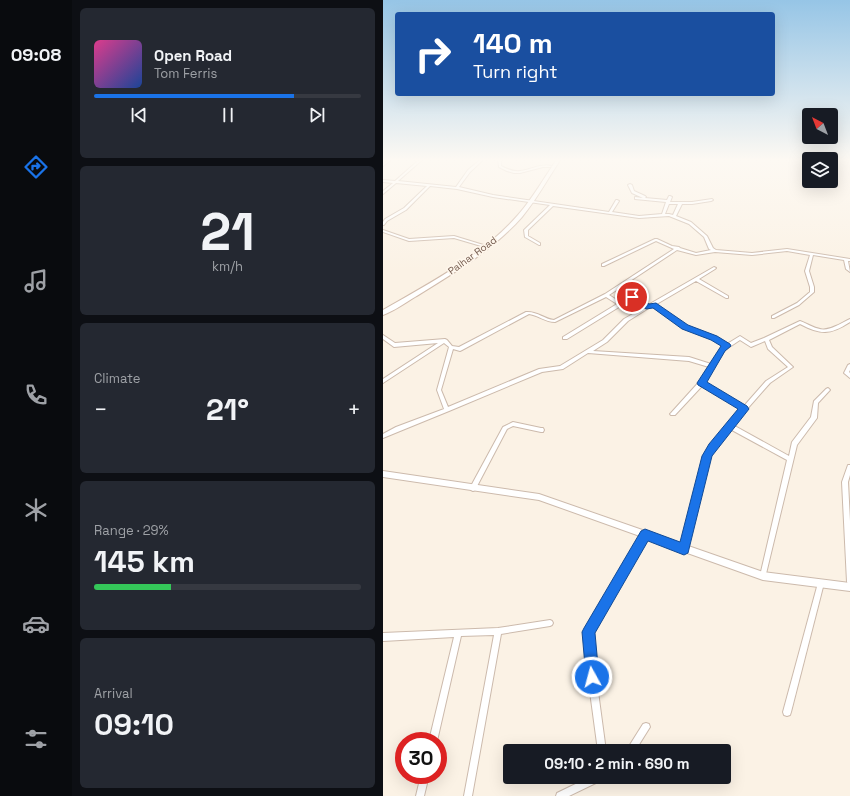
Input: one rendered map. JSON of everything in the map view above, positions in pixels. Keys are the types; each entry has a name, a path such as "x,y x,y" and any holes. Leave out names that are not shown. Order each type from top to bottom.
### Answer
{"main road":[{"name":"Palhar Road","path":"383,313 463,264 519,216 531,196"},
{"name":"Palhar Road","path":"529,200 532,196"},
{"name":"Palhar Road","path":"383,309 485,246"}],"street":[{"path":"383,224 405,209 418,196"},
{"path":"494,196 639,217 663,214 673,216 689,223 697,229 706,237 711,249 715,252"},
{"path":"641,196 646,199"},
{"path":"663,214 670,197"},
{"path":"636,198 679,204 692,204 711,200"},
{"path":"610,212 617,201"},
{"path":"539,244 528,238 525,233 526,230 553,204"},
{"path":"673,216 679,204"},
{"path":"383,231 409,240 453,237 485,246"},
{"path":"603,265 656,240 671,247 696,254 715,252 752,254 787,250 848,259 848,268 850,271"},
{"path":"383,337 394,345 445,342 451,347 465,348 528,313 535,313 549,322 555,321 606,295 678,248"},
{"path":"774,317 798,304 812,292 807,271 812,254"},
{"path":"383,436 398,428 447,410 541,370 561,368 605,341 626,320 714,268"},
{"path":"695,279 727,297"},
{"path":"606,295 620,304"},
{"path":"565,338 632,297 651,306 685,327 714,338 727,346"},
{"path":"673,414 701,383 723,349 740,338 751,345 800,322 816,331 825,332 836,329 850,320"},
{"path":"684,549 707,456 729,426 768,382 791,366 770,348 765,339"},
{"path":"383,380 445,342"},
{"path":"447,410 439,390 451,347"},
{"path":"589,352 689,359 711,366"},
{"path":"850,366 846,372 850,376"},
{"path":"701,383 744,409"},
{"path":"763,576 794,444 814,418 816,402 828,390"},
{"path":"473,488 505,428 513,424 541,430"},
{"path":"729,426 790,459"},
{"path":"850,467 845,482 850,582"},
{"path":"383,474 539,497 763,576 850,587"},
{"path":"601,744 590,662 588,632 645,534"},
{"path":"787,712 821,583"},
{"path":"383,638 497,632 550,623"},
{"path":"468,796 497,632"},
{"path":"435,732 458,634"},
{"path":"635,744 646,727"},
{"path":"420,796 423,784"},
{"path":"560,796 585,784"}],"route":[{"path":"592,677 588,632 645,534 684,549 707,456 712,447 744,409 701,383 711,366 723,349 727,346 714,338 685,327 653,305 649,307 632,297"}]}
